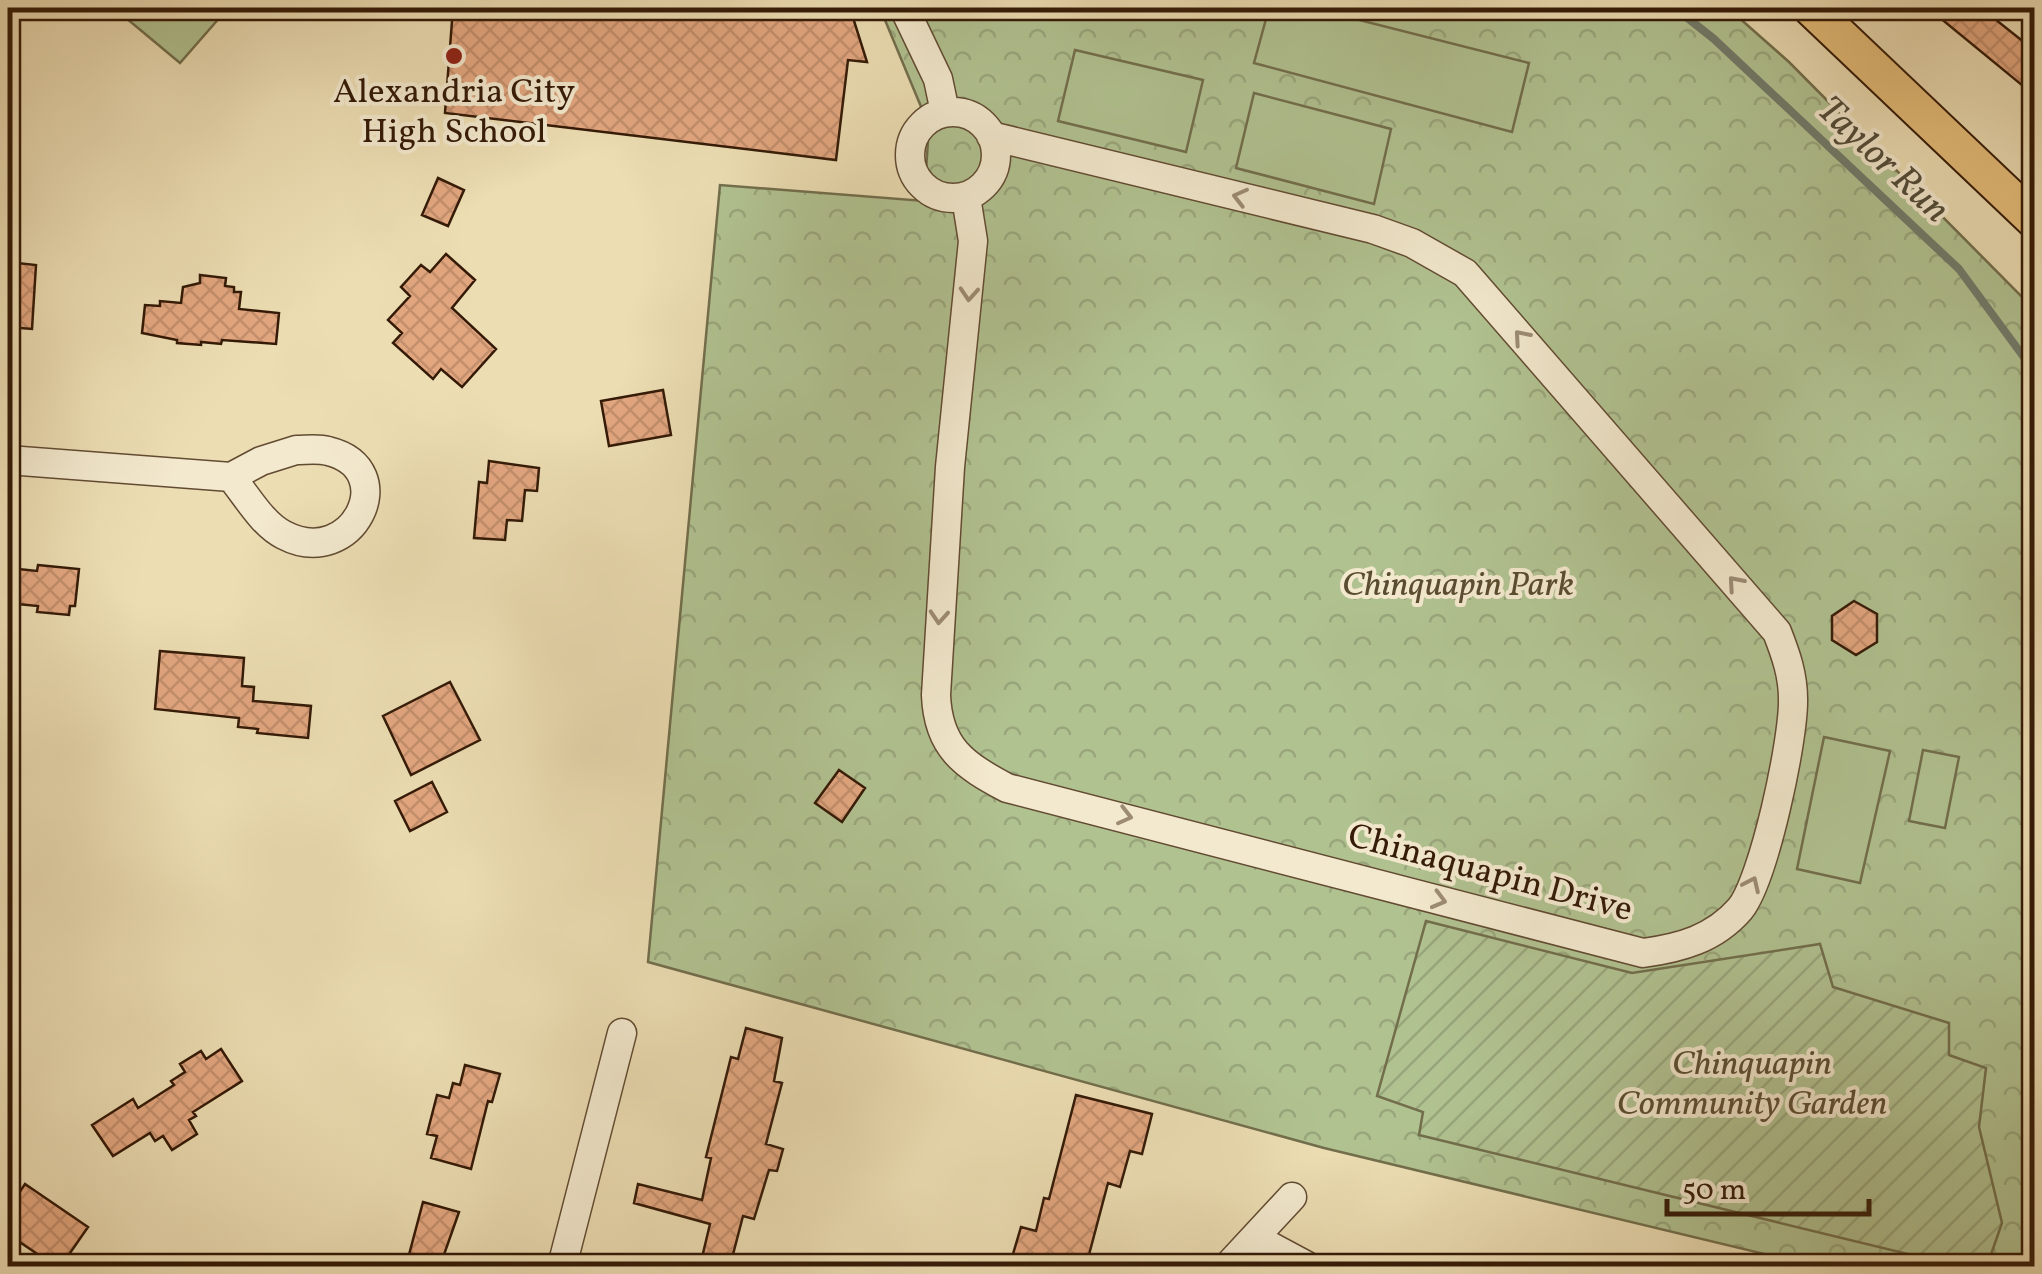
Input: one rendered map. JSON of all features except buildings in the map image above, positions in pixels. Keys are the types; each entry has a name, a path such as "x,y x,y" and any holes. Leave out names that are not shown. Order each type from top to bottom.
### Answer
{"main road":[{"path":"1810,8 2034,220"}],"street":[{"path":"904,8 938,79 944,112 919,127 909,153 910,167 926,190 952,199 966,197 986,184 992,174 996,148 991,136"},
{"name":"Chinaquapin Drive","path":"944,112 971,116 991,136 1373,229 1412,242 1465,273 1777,632 1790,668 1793,703 1772,823 1756,880 1740,909 1710,934 1682,947 1643,953 1007,788 975,771 946,742 936,695 948,494 973,241 966,197"},
{"path":"8,460 232,477 261,461 296,450 327,450 354,462 366,487 366,506 349,532 322,542 306,542 272,527 232,477"},
{"path":"562,1266 622,1032"},
{"path":"1228,1266 1292,1197"},
{"path":"1255,1238 1308,1266"}],"green space":[{"path":"114,8 228,8 180,63"},
{"name":"Chinquapin Park","path":"880,8 1728,8 1789,62 2034,309 2034,1266 1814,1266 1324,1148 648,962 720,185 924,201 929,126"},
{"path":"1269,8 1312,8 1529,63 1512,132 1254,63"},
{"path":"1075,50 1203,80 1186,152 1058,121"},
{"path":"1254,93 1391,129 1374,204 1236,168"},
{"path":"1824,737 1890,751 1860,883 1797,869"},
{"path":"1923,750 1959,757 1945,828 1909,821"},
{"name":"Chinquapin Community Garden","path":"1426,921 1632,973 1820,944 1833,987 1949,1023 1949,1055 1986,1068 1979,1127 2002,1223 1987,1266 1957,1266 1419,1135 1423,1112 1377,1096"}],"waterway":[{"name":"Taylor Run","path":"1675,8 1714,39 1959,269 2034,371"}],"place":[{"name":"Alexandria City High School","path":"454,56"}]}
